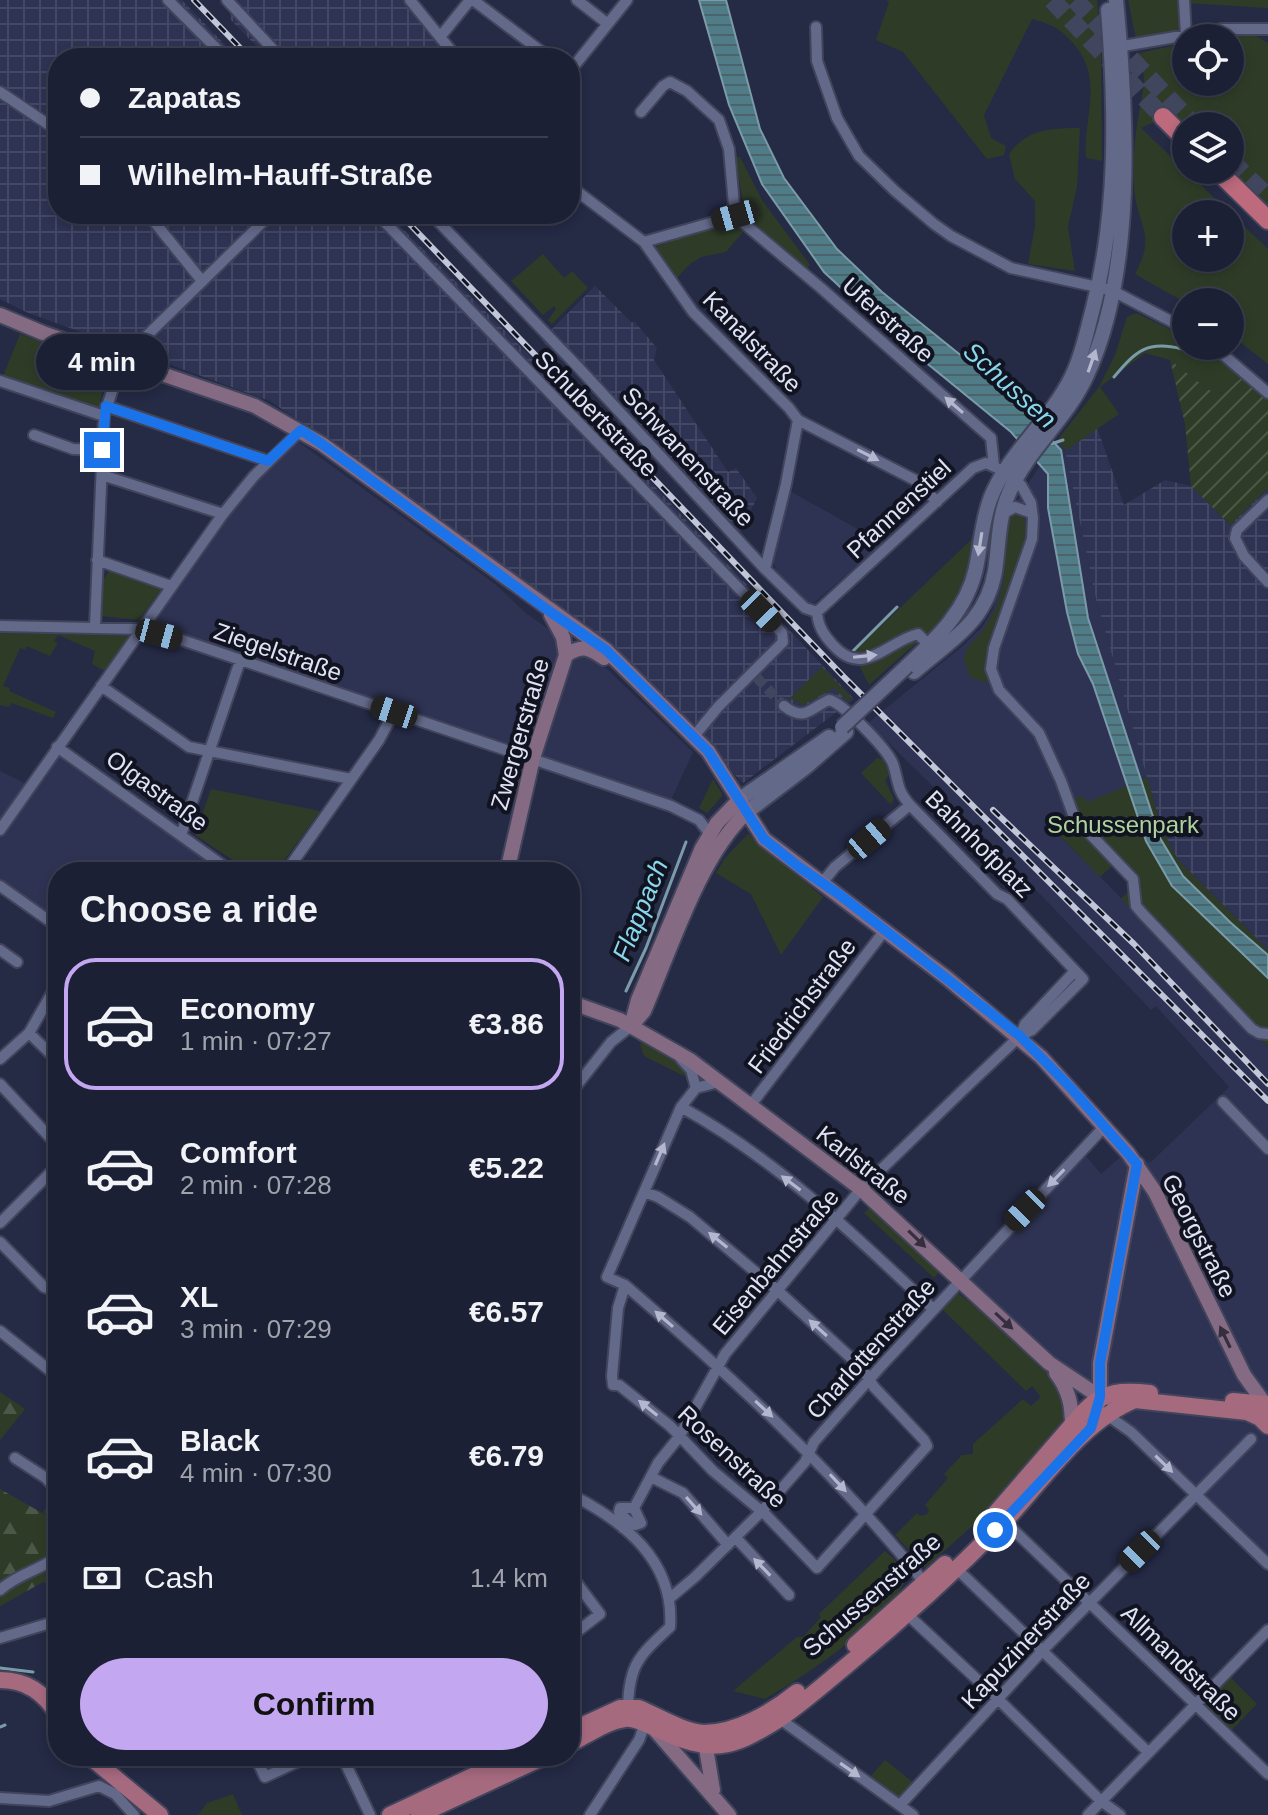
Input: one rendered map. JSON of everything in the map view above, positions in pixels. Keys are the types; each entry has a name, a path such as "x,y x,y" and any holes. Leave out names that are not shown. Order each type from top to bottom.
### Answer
{"highway":[{"path":"1163,117 1172,126"},
{"path":"1231,184 1268,220"}],"main road":[{"path":"0,315 43,333 255,406 301,430 589,637 635,678"},
{"name":"Zwergerstraße","path":"509,862 533,758 566,655 563,637 549,611"},
{"path":"566,655 579,647 589,648 635,678"},
{"name":"Georgstraße","path":"635,678 711,754 764,839 1020,1036 1071,1088 1137,1164 1155,1192 1244,1375 1267,1404"},
{"path":"631,1026 638,1000 709,833 744,806"},
{"path":"631,1026 644,1011 714,851 744,806"},
{"path":"580,1006 631,1026"},
{"name":"Karlstraße","path":"631,1026 666,1045 719,1082 861,1189 1049,1363 1100,1397"},
{"name":"Schussenstraße","path":"1091,1428 1100,1397 1100,1363 1137,1164"},
{"name":"Karlstraße","path":"1049,1363 1066,1387 1072,1427"},
{"path":"1100,1397 1121,1390 1267,1404"},
{"path":"1100,1397 1247,1412 1268,1426"},
{"name":"Schussenstraße","path":"1000,1517 1100,1397"},
{"name":"Schussenstraße","path":"702,1741 786,1701 932,1583 1091,1428 1135,1400"},
{"name":"Schussenstraße","path":"702,1741 723,1746 743,1740 780,1719 910,1618 932,1583"},
{"path":"0,1680 13,1680 35,1689 48,1702"},
{"path":"702,1741 639,1708 639,1719 693,1772 729,1815"},
{"path":"580,1729 639,1719 702,1741"},
{"path":"580,1739 611,1724 639,1719"},
{"path":"693,1772 693,1757 702,1741"},
{"path":"702,1741 714,1795"},
{"path":"102,1766 163,1815"},
{"path":"390,1815 494,1766"},
{"path":"419,1815 524,1766"}],"street":[{"path":"168,0 216,48"},
{"path":"227,0 272,48"},
{"path":"410,0 449,48"},
{"path":"440,37 472,0 537,48"},
{"path":"577,0 608,24"},
{"path":"580,59 627,0"},
{"path":"911,669 965,600 975,573 990,499 1005,472 1025,455 1050,420 1072,403 1086,377 1100,337 1105,288 1124,192 1125,132 1116,48 1107,0"},
{"path":"1116,0 1116,48"},
{"path":"1184,0 1185,24"},
{"path":"816,27 817,61 837,118 859,156 895,191 951,236 1011,268 1105,288 1172,322"},
{"path":"1244,29 1268,29"},
{"path":"1116,48 1172,38"},
{"path":"641,112 670,82 687,91 719,120 729,149 735,216 644,242"},
{"path":"0,92 48,124"},
{"name":"Kanalstraße","path":"580,194 644,242 693,312 798,420 765,569"},
{"name":"Uferstraße","path":"735,216 991,438 1005,472 1027,496 1032,513"},
{"path":"156,224 202,281"},
{"path":"95,626 105,411 122,360 261,224"},
{"name":"Schubertstraße","path":"387,224 782,633 783,642 695,735"},
{"name":"Schwanenstraße","path":"441,224 765,569 805,608 817,612 821,633 847,657 862,659 880,655 909,636 918,634 929,645"},
{"path":"1229,360 1268,393"},
{"path":"0,381 268,461"},
{"path":"798,420 917,481 937,502"},
{"path":"0,830 223,514 268,461 301,430"},
{"path":"34,435 73,449 102,450"},
{"name":"Pfannenstiel","path":"817,612 973,468 986,463 1005,472"},
{"path":"744,806 844,730 911,669 968,627 983,606 994,573 1005,472"},
{"path":"102,475 223,514"},
{"path":"1268,500 1237,530 1235,538 1244,556 1268,582"},
{"path":"1002,514 1015,507 1032,513 1032,539 994,648 991,669 999,690 1039,733 1074,817 1133,879 1136,906 1252,1029 1268,1034"},
{"path":"97,560 171,586"},
{"name":"Ziegelstraße","path":"0,626 142,629 533,758 677,810 699,820 709,833"},
{"path":"181,835 240,661"},
{"path":"101,686 189,747 351,779"},
{"name":"Bahnhofplatz","path":"784,706 794,714 804,715 823,703 836,701 889,756 898,788 910,805 997,894 1007,899 1079,975"},
{"path":"293,862 379,740 394,712"},
{"name":"Olgastraße","path":"57,747 218,862"},
{"path":"822,883 835,867 910,805"},
{"path":"0,886 48,920"},
{"name":"Friedrichstraße","path":"750,1106 885,930"},
{"path":"0,950 17,962"},
{"name":"Eisenbahnstraße","path":"625,1524 641,1523 634,1508 651,1477 679,1437 718,1366 777,1290 861,1189 1020,1036 1025,1024 1079,975"},
{"path":"0,1059 29,1033 48,1000"},
{"path":"580,1081 611,1042 631,1026"},
{"path":"29,1033 48,1051"},
{"path":"666,1045 687,1063 692,1092"},
{"path":"719,1082 692,1092 681,1107 607,1277 625,1285 718,1366 810,1453 932,1583"},
{"path":"0,1084 48,1135"},
{"path":"1223,1102 1268,1149"},
{"path":"681,1107 720,1128 838,1219 933,1309"},
{"name":"Charlottenstraße","path":"670,1598 762,1511 810,1453 814,1442 869,1379 1104,1127"},
{"path":"0,1223 48,1175"},
{"path":"644,1192 690,1217 777,1290 862,1368 924,1440 927,1446 866,1514"},
{"path":"0,1242 48,1288"},
{"name":"Rosenstraße","path":"625,1285 618,1308 613,1385 619,1385 670,1426 713,1471 762,1511 817,1568 866,1514"},
{"path":"0,1331 48,1369"},
{"path":"1107,1415 1131,1432 1268,1564"},
{"name":"Kapuzinerstraße","path":"900,1805 1089,1602 1251,1439"},
{"path":"15,1458 48,1480"},
{"path":"651,1477 683,1493 789,1595"},
{"path":"580,1499 625,1524 652,1558 670,1598 670,1627 646,1649 630,1675 639,1719 639,1740 590,1815"},
{"name":"Allmandstraße","path":"1000,1517 1268,1774"},
{"path":"0,1590 11,1579 48,1562"},
{"path":"960,1572 1148,1752"},
{"path":"580,1587 600,1614 580,1629"},
{"path":"910,1618 1101,1801 1120,1815"},
{"path":"3,1635 47,1624"},
{"path":"1088,1815 1268,1630"},
{"path":"780,1719 913,1815"},
{"path":"260,1766 265,1777 289,1766"},
{"path":"347,1766 370,1815"},
{"path":"0,1798 49,1801 99,1786 115,1794 134,1815"},
{"path":"23,1815 24,1801"}],"shaded area":[{"path":"0,0 182,0 228,48 48,48 48,224 398,224 567,393 854,699 743,783 618,655 384,479 270,401 26,312 0,299"},
{"path":"229,0 404,0 444,48 258,48 231,20"},
{"path":"699,0 726,0 760,129 784,178 837,249 882,292 1004,390 1061,450 1088,618 1160,838 1183,876 1268,955 1268,978 1172,886 1146,841 1093,684 1078,654 1048,508 1048,474 1011,432 891,334 824,272 762,184 729,105"},
{"path":"595,286 632,323 634,321 657,348 654,360 728,472 736,468 757,498 739,534 541,340"},
{"path":"1097,427 1124,505 1165,480 1191,486 1230,525 1268,488 1268,950 1178,860 1162,830 1096,599 1065,451"},
{"path":"293,438 495,584 527,614 608,670 693,752 671,800 528,750 143,629 223,514"},
{"path":"1058,439 1065,451 1096,599 1147,777 1088,803 1058,834 1268,1047 1268,1562 1201,1493 970,1279 978,1266 1085,1155 1101,1174 1119,1158 1151,1162 1229,1087 1156,1006 1151,1010 996,848 868,723 982,627 992,611 999,589 1016,502"},
{"path":"788,490 883,543 815,602 808,602 777,572 772,559"},
{"path":"57,747 218,862 48,862 48,920 0,886 0,771 29,785"}],"green space":[{"path":"886,0 1097,0 1101,47 1102,161 1086,158 1089,74 1077,48 1062,32 1032,19 984,115 991,138 1006,146 1004,155 987,159 903,52 876,40 889,2"},
{"path":"1128,0 1268,0 1268,8 1185,3 1186,24 1172,24 1172,38 1137,44"},
{"path":"1244,29 1268,43 1268,211 1240,184 1244,184 1244,112 1172,112 1172,118 1169,115 1141,128 1172,158 1172,184 1200,184 1217,200 1172,200 1172,272 1244,272 1244,226 1268,249 1268,364 1244,345 1244,288 1172,288 1172,295 1135,274 1145,248 1134,179 1135,140 1144,81 1139,53 1172,46 1172,96 1244,96"},
{"path":"1080,128 1077,186 1068,227 1075,271 1028,264 1035,227 1035,201 1015,179 1009,154 1024,139 1040,132"},
{"path":"735,157 740,157 762,200 810,265 806,269 745,214"},
{"path":"733,225 743,232 726,252 701,257 675,280 653,248 711,226"},
{"path":"543,254 564,278 572,271 588,288 552,324 548,320 556,309 554,306 543,315 511,281"},
{"path":"1136,313 1172,330 1172,360 1222,360 1244,376 1223,393 1209,390 1170,360 1145,353 1100,387 1119,414 1065,451 1058,439 1099,387 1115,355 1127,317"},
{"path":"20,334 108,367 99,407 79,404 3,376"},
{"path":"1170,360 1209,390 1223,393 1244,376 1268,399 1268,488 1230,525 1191,486 1185,424"},
{"path":"1016,512 1022,514 1027,532 1024,552 991,638 987,659 990,678 986,683 970,677 964,660 966,650 984,629 996,608 1003,584 1009,520"},
{"path":"974,537 961,597 944,623 869,685 853,653"},
{"path":"111,569 162,588 139,620 101,616 103,580"},
{"path":"0,633 131,636 105,671 92,664 95,651 58,635 54,641 58,643 50,656 27,646 25,650 20,648 3,686 56,712 53,718 12,703 8,707 0,705"},
{"path":"822,667 852,698 848,702 834,688 803,705 790,698"},
{"path":"877,758 884,760 889,775 885,780 894,799 891,805 861,773"},
{"name":"Schussenpark","path":"1147,777 1162,830 1178,860 1268,950 1268,1047 1121,899 1139,881 1122,875 1119,860 1100,877 1058,834 1076,814 1073,800 1082,796 1088,802"},
{"path":"713,779 723,795 707,813 699,808"},
{"path":"211,789 320,811 283,862 236,862 195,835"},
{"path":"748,834 823,897 781,955 751,894 716,873 725,858"},
{"path":"643,1040 681,1065 687,1075 644,1056 640,1045"},
{"path":"870,1207 940,1271 934,1278 864,1213"},
{"path":"958,1293 1041,1364 1062,1393 1064,1417 1062,1426 988,1512 925,1568 895,1535 917,1513 921,1516 927,1514 929,1510 925,1505 948,1478 944,1474 962,1455 973,1454 973,1444 1023,1399 1031,1406 1041,1397 1032,1386 1026,1391 941,1308"},
{"path":"0,1392 25,1409 0,1440"},
{"path":"0,1489 48,1516 48,1585 43,1582 0,1606"},
{"path":"885,1551 899,1564 906,1577 899,1593 867,1627 801,1677 765,1699 733,1691 797,1637 803,1637 821,1617 819,1614"},
{"path":"1225,1672 1257,1704 1227,1735 1195,1704"},
{"path":"885,1760 915,1784 899,1802 869,1778"},
{"path":"233,1794 242,1815 198,1815 207,1803"}],"waterway":[{"path":"1114,377 1143,350 1160,346 1172,347"},
{"name":"Schussen","path":"1051,444 1063,440"},
{"name":"Flappach","path":"851,653 897,607"},
{"name":"Flappach","path":"626,991 646,948 686,842"},
{"name":"Flappach","path":"0,1668 33,1672"},
{"path":"0,1727 5,1725"}],"tunnel":[{"path":"1052,0 1163,117"},
{"path":"1075,0 1182,112"},
{"path":"1244,174 1268,197"},
{"path":"757,678 784,706"}],"railway":[{"path":"194,0 240,48"},
{"path":"410,224 844,677 1268,1101"},
{"path":"993,810 1134,944 1268,1084"}],"route":[{"path":"102,450 106,406 268,461 301,430 322,444 606,650 695,735 734,789 764,839 1020,1036 1071,1088 1137,1164 1100,1363 1100,1397 1091,1428 995,1530"}]}
